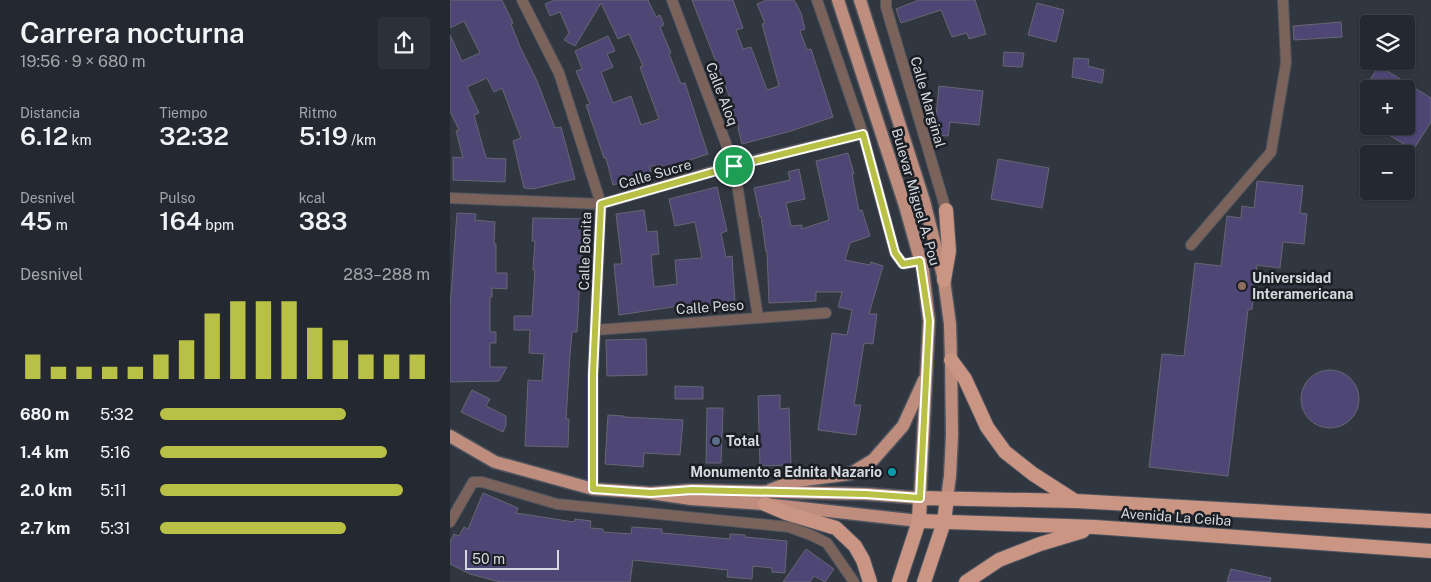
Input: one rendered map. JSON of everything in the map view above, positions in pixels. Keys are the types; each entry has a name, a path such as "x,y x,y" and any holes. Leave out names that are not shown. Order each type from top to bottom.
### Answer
{"highway":[{"path":"944,280 949,250 946,210"},
{"path":"951,360 965,379 987,427 1005,452 1033,474 1076,501"},
{"path":"765,498 786,513 836,528 855,546 863,560 870,582"},
{"path":"899,582 919,521 920,498"},
{"name":"Avenida La Ceiba","path":"920,498 1076,501 1431,521"},
{"path":"924,582 944,522 948,498"},
{"name":"Avenida La Ceiba","path":"919,521 1095,528 1431,551"},
{"path":"966,582 999,560 1040,544 1095,528"}],"main road":[{"name":"Bulevar Miguel A. Pou","path":"838,0 906,206 920,261 929,321 928,371 920,498"},
{"name":"Bulevar Miguel A. Pou","path":"860,0 918,178 944,280 950,324 951,360 952,435 948,498"},
{"path":"765,498 790,482 850,474 873,460 903,426 928,371"},
{"path":"450,436 495,462 593,489 651,493 691,499 866,494 920,498"},
{"path":"765,498 919,521"}],"street":[{"name":"Calle Bonita","path":"522,0 559,73 601,204 593,374 593,489"},
{"name":"Calle Aloq","path":"672,0 734,166 758,317"},
{"path":"817,0 863,134 895,253 903,264 920,261"},
{"name":"Calle Marginal","path":"886,0 886,7 946,210"},
{"path":"1191,245 1271,152 1286,63 1283,0"},
{"name":"Calle Sucre","path":"450,198 601,204 734,166 863,134"},
{"name":"Calle Peso","path":"596,330 826,313"},
{"path":"450,522 473,482 482,482 556,504 789,527 811,534 827,543 854,582"}],"building":[{"path":"450,0 502,0 555,128 561,127 575,179 533,189 524,188 513,141 521,138 502,88 494,92 487,78 467,87 479,113 474,115 486,158 506,159 505,182 453,180 453,157 463,158 456,131 459,130 450,111 450,35 462,61 480,53 464,21 450,28"},
{"path":"555,0 648,0 656,17 660,15 664,25 660,27 671,53 669,54 681,84 685,83 708,154 663,169 662,165 650,166 651,174 613,185 606,158 604,158 586,105 590,104 576,71 582,69 575,51 608,36 615,51 607,54 613,67 601,72 613,103 631,96 641,125 659,119 640,67 643,66 629,34 618,39 601,3 575,46 564,40 569,33 560,12 550,16 545,4"},
{"path":"692,0 733,0 743,28 736,30 743,49 751,47 767,90 779,86 762,24 765,23 757,4 767,0 794,0 801,13 805,29 800,31 807,50 811,49 833,117 742,144 730,98"},
{"path":"919,0 975,0 986,34 969,39 967,33 952,37 941,10 901,23 896,9"},
{"path":"1037,3 1064,10 1056,42 1028,35"},
{"path":"1341,22 1342,37 1294,40 1293,26"},
{"path":"1004,52 1024,53 1022,67 1003,66"},
{"path":"1074,58 1089,59 1088,66 1104,70 1102,83 1072,77"},
{"path":"1376,70 1386,70 1402,80 1370,80"},
{"path":"939,86 983,91 979,125 950,122 948,136 934,135"},
{"path":"1415,88 1431,98 1431,122 1415,147 1415,145 1405,145 1389,135 1415,135"},
{"path":"848,153 854,174 852,174 859,211 862,210 870,236 850,243 845,260 870,265 871,262 883,266 869,314 877,314 873,344 864,343 854,405 861,405 856,435 818,430 832,333 847,335 852,310 838,307 842,292 816,292 816,301 769,303 767,251 754,188 790,180 788,172 799,169 805,199 786,203 791,226 802,225 802,229 829,220 816,161"},
{"path":"998,159 1049,168 1042,208 991,199"},
{"path":"1257,181 1303,186 1300,213 1307,214 1304,244 1283,242 1280,268 1257,265 1252,309 1248,310 1228,476 1149,467 1162,354 1184,356 1195,263 1221,266 1227,216 1241,218 1242,206 1254,208"},
{"path":"717,187 727,231 721,233 726,257 732,256 735,304 679,308 679,306 619,315 614,264 622,264 616,214 644,210 647,232 657,231 659,254 651,255 654,287 677,284 675,260 702,258 695,222 675,226 669,199"},
{"path":"457,213 476,214 475,220 495,222 496,273 507,273 507,289 492,288 492,297 490,297 490,332 496,332 496,343 490,343 490,367 507,367 499,381 450,382 450,308"},
{"path":"533,218 586,219 585,242 582,242 577,332 572,332 570,355 566,419 569,419 568,447 525,446 528,380 542,381 544,354 529,353 530,330 514,330 514,316 532,316 535,270 533,270 535,241 532,241"},
{"path":"646,339 647,375 607,376 606,340"},
{"path":"1324,370 1336,370 1351,378 1359,393 1359,405 1351,420 1336,428 1324,428 1309,420 1301,405 1301,393 1309,378"},
{"path":"675,386 703,387 703,399 675,399"},
{"path":"472,390 490,399 486,406 506,416 506,425 503,432 461,412"},
{"path":"780,395 780,409 789,408 791,465 760,466 758,396"},
{"path":"707,408 723,408 721,463 706,463"},
{"path":"608,415 683,420 680,455 644,453 643,467 605,464"},
{"path":"483,493 518,508 516,513 574,522 575,519 591,521 590,528 603,529 603,532 631,534 632,527 662,529 662,533 730,539 730,534 787,541 785,573 772,572 772,568 753,566 752,579 727,577 728,570 633,560 630,582 500,582 470,574 450,564 450,542 454,534 459,536 464,527 468,529"},
{"path":"806,549 834,569 825,582 814,576 810,582 783,582"},
{"path":"1231,569 1271,578 1270,582 1227,582"}],"place":[{"name":"Universidad Interamericana","path":"1242,286"},
{"name":"Total","path":"716,441"},
{"name":"Monumento a Ednita Nazario","path":"892,472"}],"route":[{"path":"863,134 895,253 903,264 920,261 923,270 929,321 920,498 866,494 692,490 651,493 593,489 593,374 601,204 734,166 863,134"}]}
